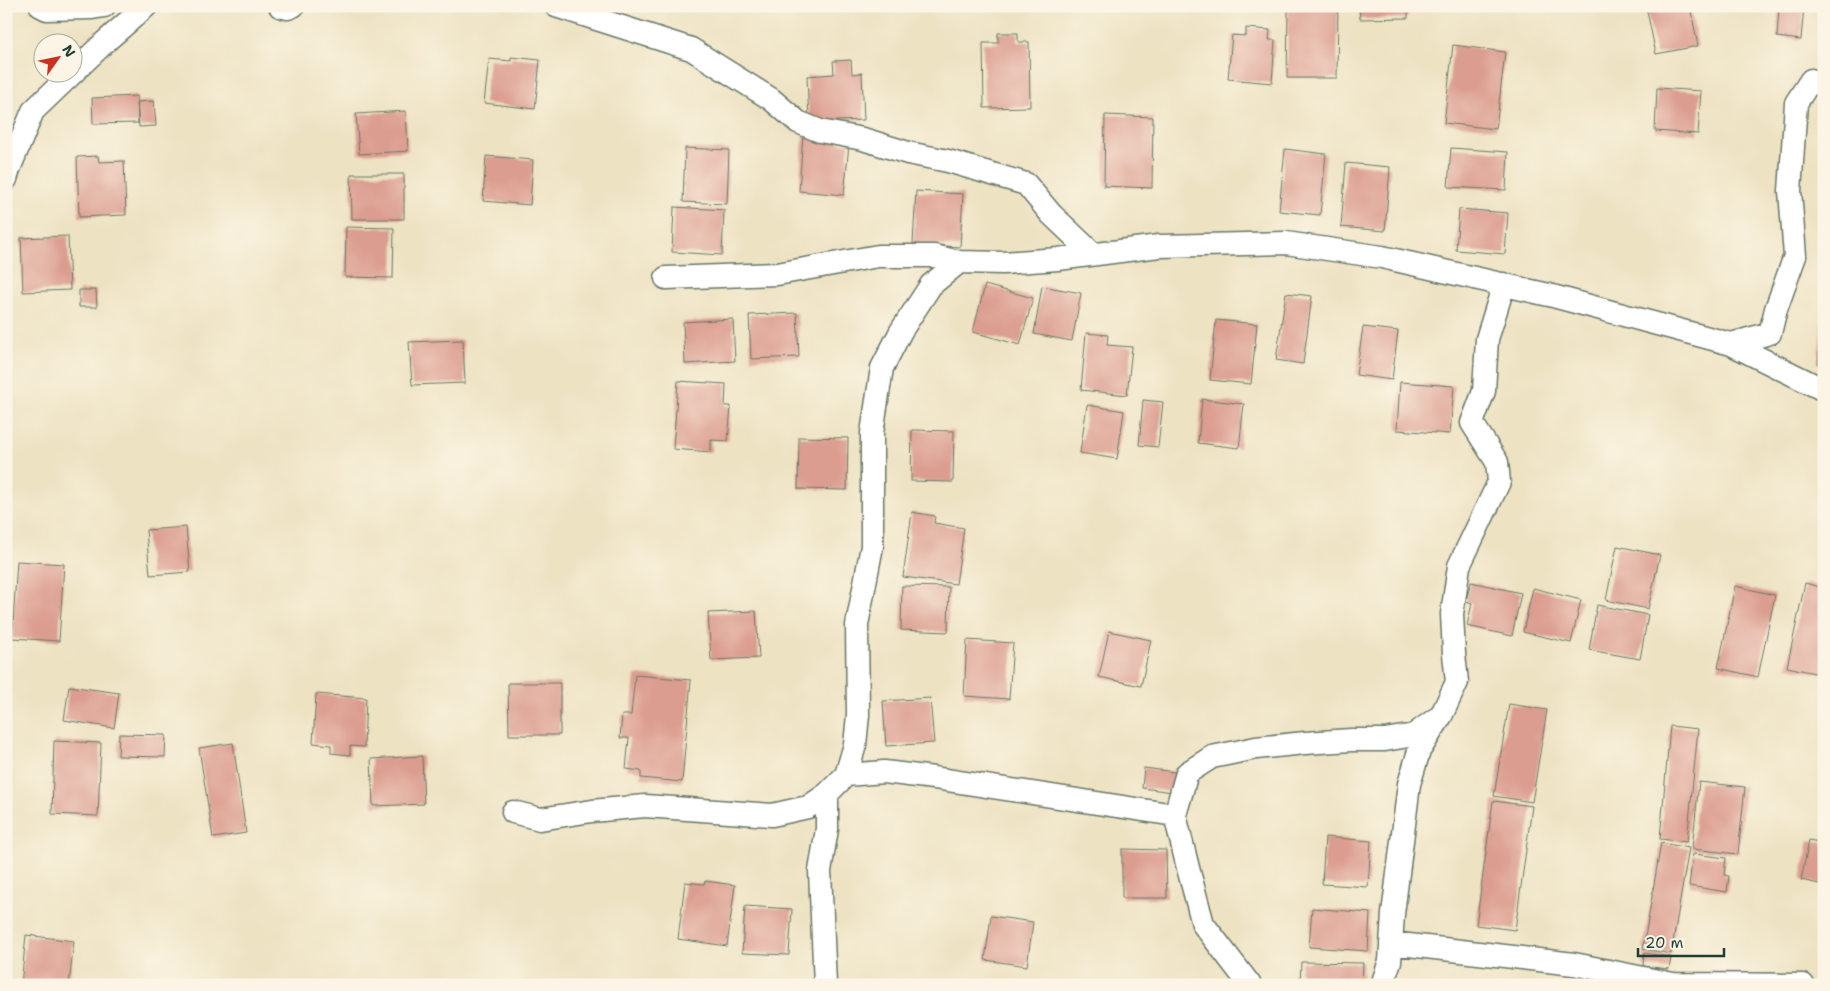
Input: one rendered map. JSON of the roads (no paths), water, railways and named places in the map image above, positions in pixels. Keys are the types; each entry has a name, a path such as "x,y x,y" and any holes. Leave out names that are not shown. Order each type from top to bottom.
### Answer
{"street":[{"path":"41,6 47,9 104,6"},
{"path":"6,180 9,168 33,111 106,41 146,6"},
{"path":"280,6 288,8 293,6"},
{"path":"556,6 691,49 771,99 798,122 820,131 864,139 908,153 956,163 1026,184 1051,214 1093,254"},
{"path":"1731,344 1770,333 1776,309 1795,256 1790,191 1796,103 1811,80 1824,86"},
{"path":"666,278 777,274 878,256 934,256 959,262 1003,263 1058,259 1159,246 1286,243 1382,257 1504,284 1731,344 1824,390"},
{"path":"513,812 540,819 592,810 645,806 772,815 808,807 827,794 846,775 855,745 858,716 858,626 872,546 872,433 882,368 901,332 931,286 959,262"},
{"path":"1382,985 1390,961 1399,859 1409,784 1420,751 1441,716 1458,682 1454,654 1452,614 1459,566 1499,482 1497,462 1472,423 1484,391 1487,339 1504,284"},
{"path":"1250,985 1203,924 1175,815 1187,773 1212,757 1256,748 1351,740 1384,740 1414,734 1441,716"},
{"path":"846,775 884,772 934,778 1175,815"},
{"path":"825,985 820,871 828,829 827,794"},
{"path":"1391,943 1574,964 1674,984 1803,985"}]}
